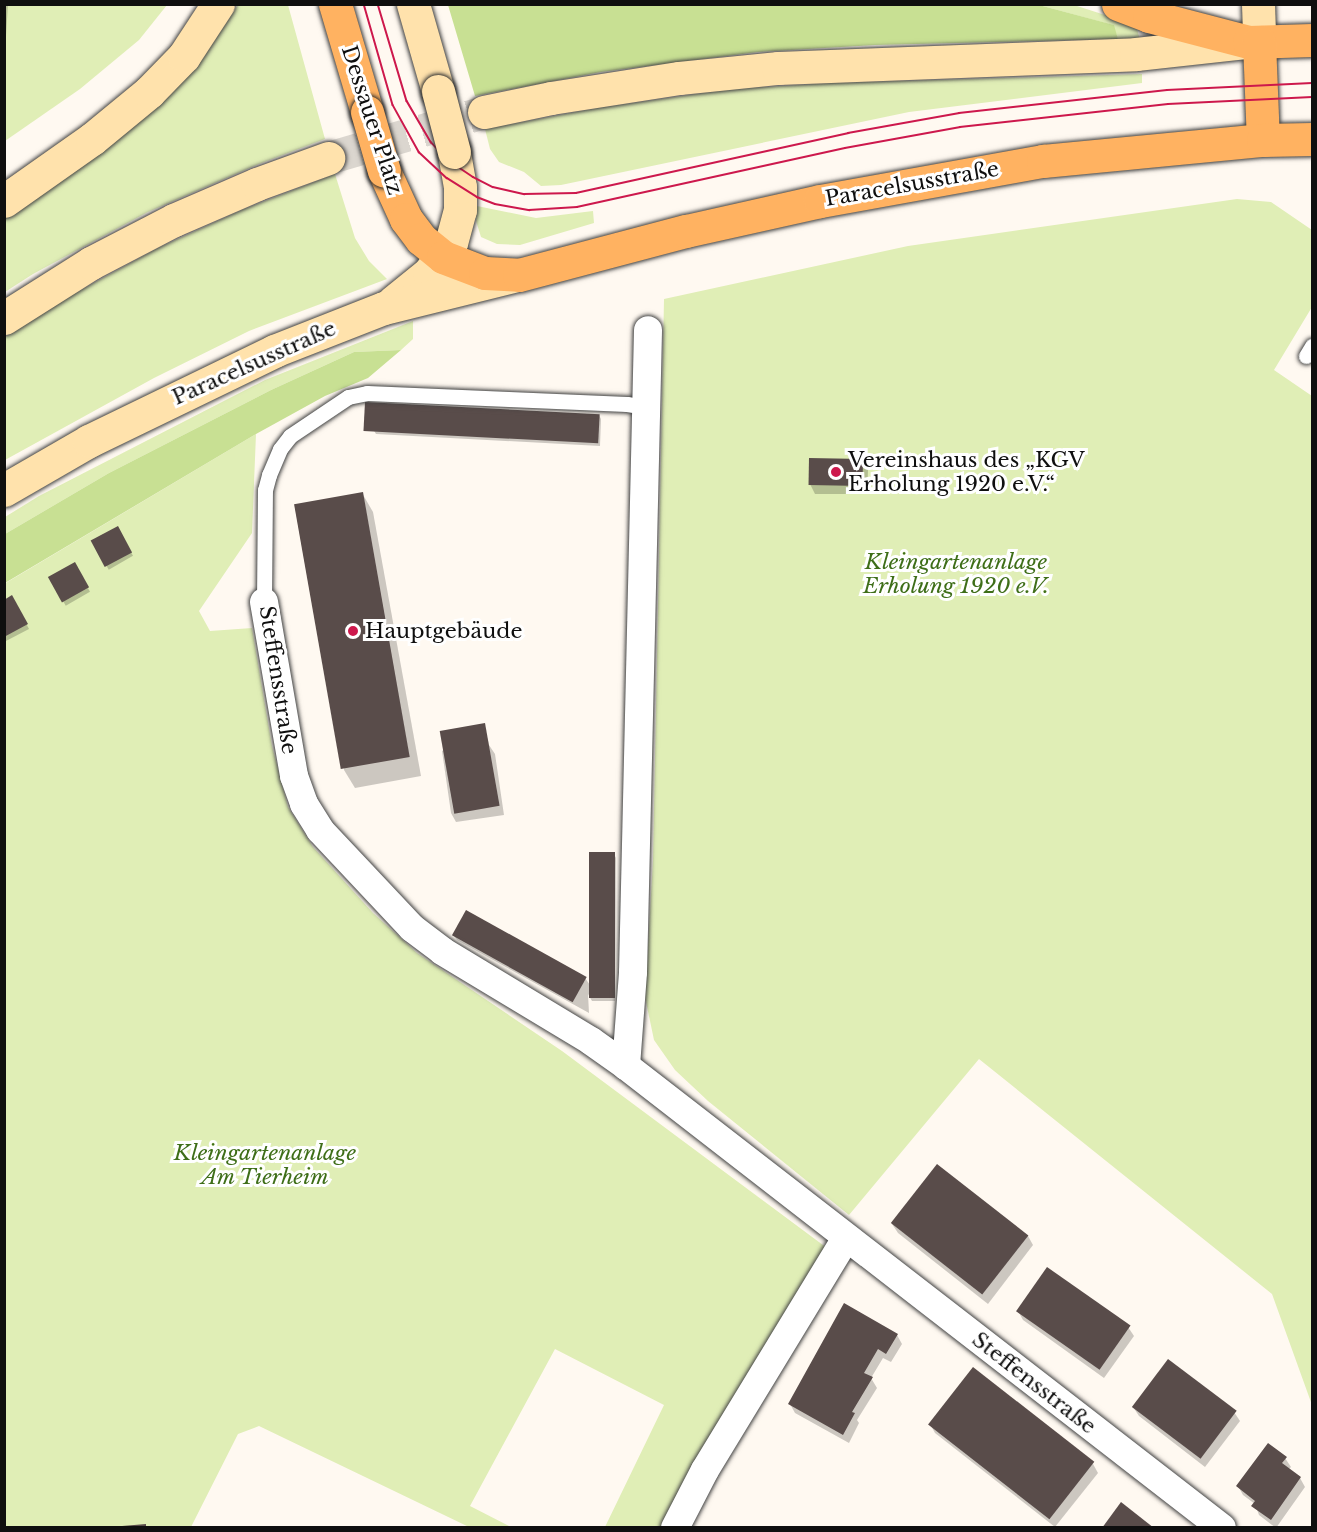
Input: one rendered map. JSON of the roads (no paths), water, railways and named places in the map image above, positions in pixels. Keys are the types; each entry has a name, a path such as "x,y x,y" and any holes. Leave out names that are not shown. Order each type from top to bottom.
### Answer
{"main road":[{"path":"4,201 92,139 149,92 184,56 218,4"},
{"name":"Dessauer Platz","path":"335,4 384,171 406,219 421,239 442,257"},
{"path":"384,308 414,287 442,257 454,235 460,210 460,187 454,152 413,4"},
{"path":"1118,4 1149,16 1254,42"},
{"path":"1258,4 1254,42 1263,140"},
{"path":"484,112 551,98 679,78 778,68 1136,54 1254,42 1312,40"},
{"name":"Paracelsusstraße","path":"4,490 89,441 210,380 274,351 384,308 686,231 820,201 1043,161 1263,140 1312,139"},
{"path":"4,318 91,263 174,220 257,184 328,158"},
{"name":"Paracelsusstraße","path":"442,257 485,273 519,275"}],"street":[{"path":"626,1066 633,972 648,330"},
{"name":"Steffensstraße","path":"264,602 294,776 304,804 320,830 412,928 442,951 591,1041 626,1066 1222,1527"},
{"path":"675,1527 705,1470 846,1238"}],"lane":[{"name":"Steffensstraße","path":"264,602 265,490 269,475 280,449 290,435 348,397 367,393 627,404 645,407"}],"tunnel":[{"path":"328,158 484,112"}],"tram line":[{"path":"364,4 393,105 419,152 447,178 477,197 495,204 529,210 577,207 845,148 960,127 1168,104 1312,97"},
{"path":"378,4 407,101 431,142 448,160 473,177 493,187 524,194 576,193 848,133 959,113 1167,90 1312,83"}],"place":[{"name":"Vereinshaus des „KGV Erholung 1920 e.V.“","path":"836,472"},
{"name":"Hauptgebäude","path":"353,631"}],"park label":[{"name":"Kleingartenanlage Erholung 1920 e.V.","path":"956,574"},
{"name":"Kleingartenanlage Am Tierheim","path":"265,1165"}]}
